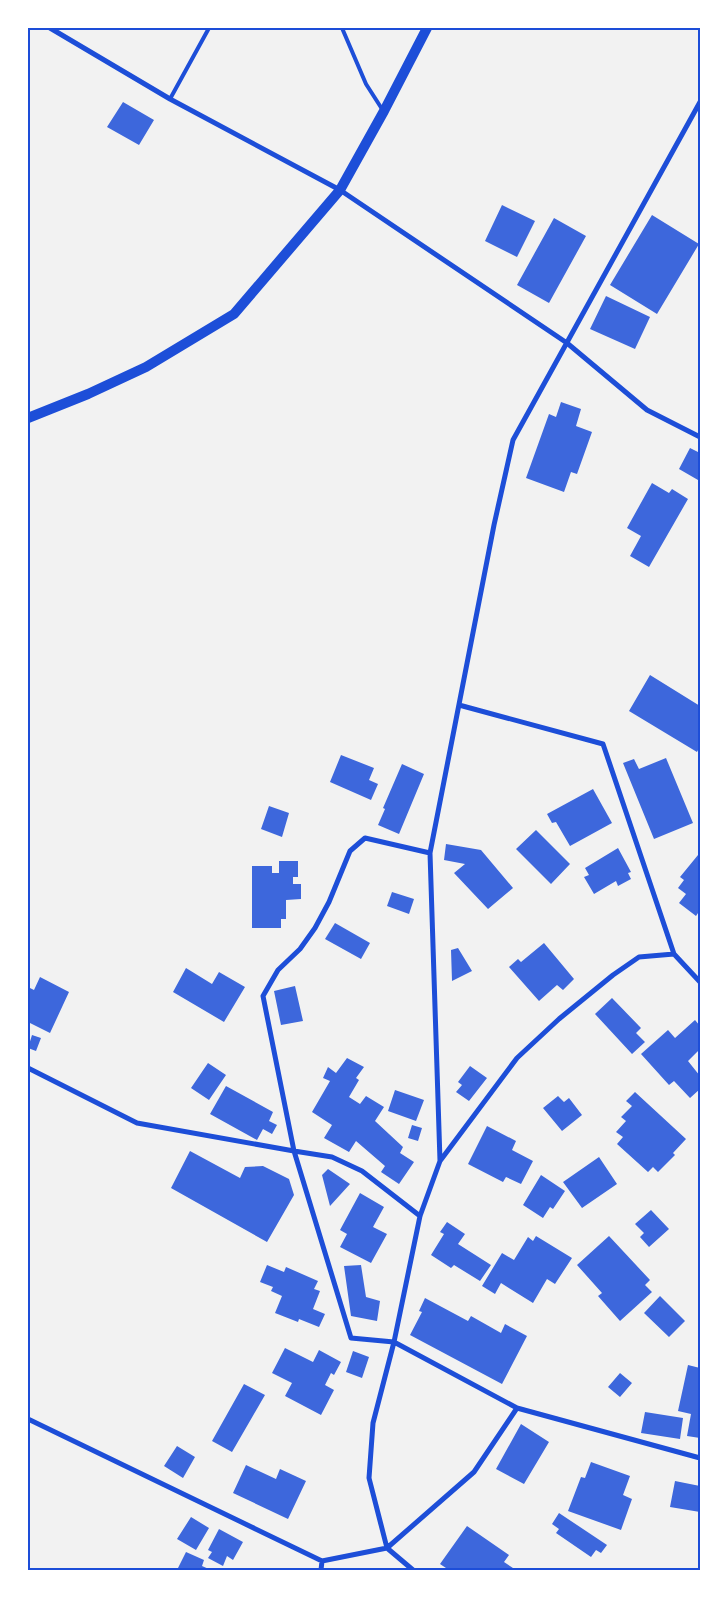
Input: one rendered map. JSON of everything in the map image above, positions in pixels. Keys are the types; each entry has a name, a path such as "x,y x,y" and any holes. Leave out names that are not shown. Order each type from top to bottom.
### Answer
{"main road":[{"path":"28,418 88,394 146,367 234,314 340,190 427,28"}],"street":[{"path":"50,28 170,99 340,190 567,343 647,410 700,437"},
{"path":"440,1161 430,853 494,525 513,440 700,102"},
{"path":"459,705 603,744 674,954 700,982"},
{"path":"430,853 366,838 350,851 315,928 300,949 278,970 263,996 294,1151 351,1338 394,1342 517,1408 700,1458"},
{"path":"413,1570 388,1548 369,1478 373,1423 394,1342 420,1216 440,1161 517,1058 559,1019 613,975 639,958 674,954"},
{"path":"28,1068 137,1123 332,1157 362,1171 420,1216"},
{"path":"28,1419 322,1561 388,1548 474,1472 517,1408"},
{"path":"321,1570 322,1561"}],"lane":[{"path":"170,99 209,28"},
{"path":"342,28 366,84 384,111"}],"building":[{"path":"123,102 154,120 139,145 107,127"},
{"path":"502,205 535,221 517,257 485,241"},
{"path":"652,215 699,244 657,314 610,285"},
{"path":"554,218 586,236 549,303 517,285"},
{"path":"606,296 650,317 635,349 590,329"},
{"path":"561,402 581,409 576,426 592,432 577,474 571,472 564,492 526,478 549,414 556,417"},
{"path":"690,448 700,453 700,476 698,480 679,469"},
{"path":"652,483 669,493 672,489 688,499 649,567 630,556 641,536 627,528"},
{"path":"650,675 700,706 698,724 700,726 700,746 697,752 629,711"},
{"path":"341,755 374,768 369,780 378,784 371,800 330,782"},
{"path":"666,758 693,823 654,839 623,763 634,759 639,769"},
{"path":"402,764 424,774 399,834 378,825 385,809 383,808"},
{"path":"593,789 612,823 570,846 556,822 552,823 547,814"},
{"path":"269,806 289,813 282,837 261,829"},
{"path":"536,830 570,864 551,884 516,849"},
{"path":"446,844 481,850 513,888 488,909 454,873 465,864 444,860"},
{"path":"618,848 631,872 628,873 631,879 618,886 616,881 594,894 584,877 589,875 585,868"},
{"path":"698,855 700,857 700,910 696,916 679,903 686,894 678,888 684,880 680,877"},
{"path":"279,861 298,861 298,877 293,877 293,884 301,884 301,899 286,900 286,919 281,919 281,928 252,928 252,866 272,866 272,873 279,873"},
{"path":"392,892 414,899 409,914 387,906"},
{"path":"335,923 370,943 361,959 325,939"},
{"path":"544,943 574,979 563,990 557,985 539,1001 509,967 518,959 521,962"},
{"path":"458,948 472,971 452,981 451,950"},
{"path":"186,968 212,984 219,972 245,987 224,1022 173,992"},
{"path":"40,977 69,992 50,1033 28,1022 28,987 34,990"},
{"path":"295,986 303,1021 281,1025 274,991"},
{"path":"612,998 641,1028 636,1033 645,1042 632,1054 595,1014"},
{"path":"695,1020 700,1026 700,1049 688,1061 700,1076 700,1089 690,1098 674,1081 669,1085 641,1054 668,1030 675,1038"},
{"path":"32,1035 41,1038 36,1051 28,1048"},
{"path":"347,1058 364,1067 356,1078 359,1080 349,1097 360,1104 366,1096 384,1107 375,1121 403,1147 400,1153 414,1162 399,1184 381,1172 385,1166 356,1141 349,1152 324,1138 332,1125 312,1112 330,1081 323,1078 328,1067 336,1073"},
{"path":"208,1063 226,1075 209,1100 191,1088"},
{"path":"470,1066 487,1078 469,1101 456,1092 462,1085 458,1082"},
{"path":"226,1086 273,1112 269,1121 277,1125 272,1134 263,1129 257,1140 210,1114"},
{"path":"395,1090 424,1100 416,1121 388,1111"},
{"path":"635,1092 686,1139 673,1153 675,1155 658,1172 653,1167 648,1172 617,1144 623,1137 616,1132 626,1121 621,1117 632,1106 626,1101"},
{"path":"558,1096 564,1102 569,1098 582,1115 562,1131 543,1108"},
{"path":"412,1125 422,1128 418,1141 408,1138"},
{"path":"487,1126 516,1141 512,1150 533,1161 521,1184 506,1177 503,1182 468,1164"},
{"path":"190,1151 240,1178 245,1167 263,1166 289,1179 294,1195 267,1242 171,1188"},
{"path":"599,1157 617,1184 582,1208 563,1182"},
{"path":"328,1169 350,1184 330,1206 322,1175"},
{"path":"541,1175 565,1191 553,1209 550,1207 543,1218 523,1205"},
{"path":"360,1193 384,1207 373,1227 387,1234 371,1263 340,1247 347,1234 340,1230"},
{"path":"651,1210 669,1229 649,1247 640,1237 644,1233 635,1224"},
{"path":"447,1222 465,1234 458,1244 491,1265 480,1281 454,1265 451,1268 431,1255 444,1234 440,1232"},
{"path":"536,1236 572,1258 555,1284 547,1279 533,1303 501,1283 495,1294 482,1286 502,1253 514,1260 528,1237 533,1241"},
{"path":"609,1236 650,1280 645,1285 652,1292 620,1321 598,1296 602,1293 577,1265"},
{"path":"267,1265 284,1272 286,1267 318,1281 314,1289 320,1291 313,1309 325,1314 319,1327 299,1319 298,1322 275,1313 282,1296 271,1291 273,1287 260,1282"},
{"path":"361,1265 366,1297 380,1301 377,1321 351,1316 344,1266"},
{"path":"660,1296 685,1321 669,1337 644,1313"},
{"path":"425,1298 468,1321 471,1316 501,1333 505,1324 527,1336 502,1384 410,1335 422,1312 419,1311"},
{"path":"285,1348 313,1362 319,1350 341,1362 334,1375 331,1373 325,1385 334,1390 321,1415 285,1396 292,1383 272,1373"},
{"path":"353,1351 369,1357 362,1378 346,1372"},
{"path":"688,1365 700,1368 700,1438 687,1436 691,1414 678,1411"},
{"path":"620,1373 632,1383 620,1397 608,1387"},
{"path":"244,1384 265,1395 232,1452 212,1441"},
{"path":"645,1412 683,1418 680,1439 641,1433"},
{"path":"521,1424 549,1442 524,1484 496,1469"},
{"path":"177,1446 195,1457 183,1478 164,1466"},
{"path":"591,1462 630,1476 623,1495 632,1499 621,1530 568,1511 581,1477 585,1478"},
{"path":"246,1465 276,1479 280,1469 306,1481 288,1519 233,1493"},
{"path":"675,1481 700,1486 700,1512 670,1507"},
{"path":"559,1513 607,1545 601,1553 596,1550 591,1557 556,1533 559,1529 552,1524"},
{"path":"191,1517 209,1528 196,1550 177,1539"},
{"path":"467,1526 509,1555 504,1562 513,1568 512,1570 449,1570 440,1564"},
{"path":"219,1529 243,1542 233,1560 227,1556 223,1566 208,1558 212,1552 208,1550"},
{"path":"186,1552 204,1560 202,1566 211,1570 177,1570"}]}
